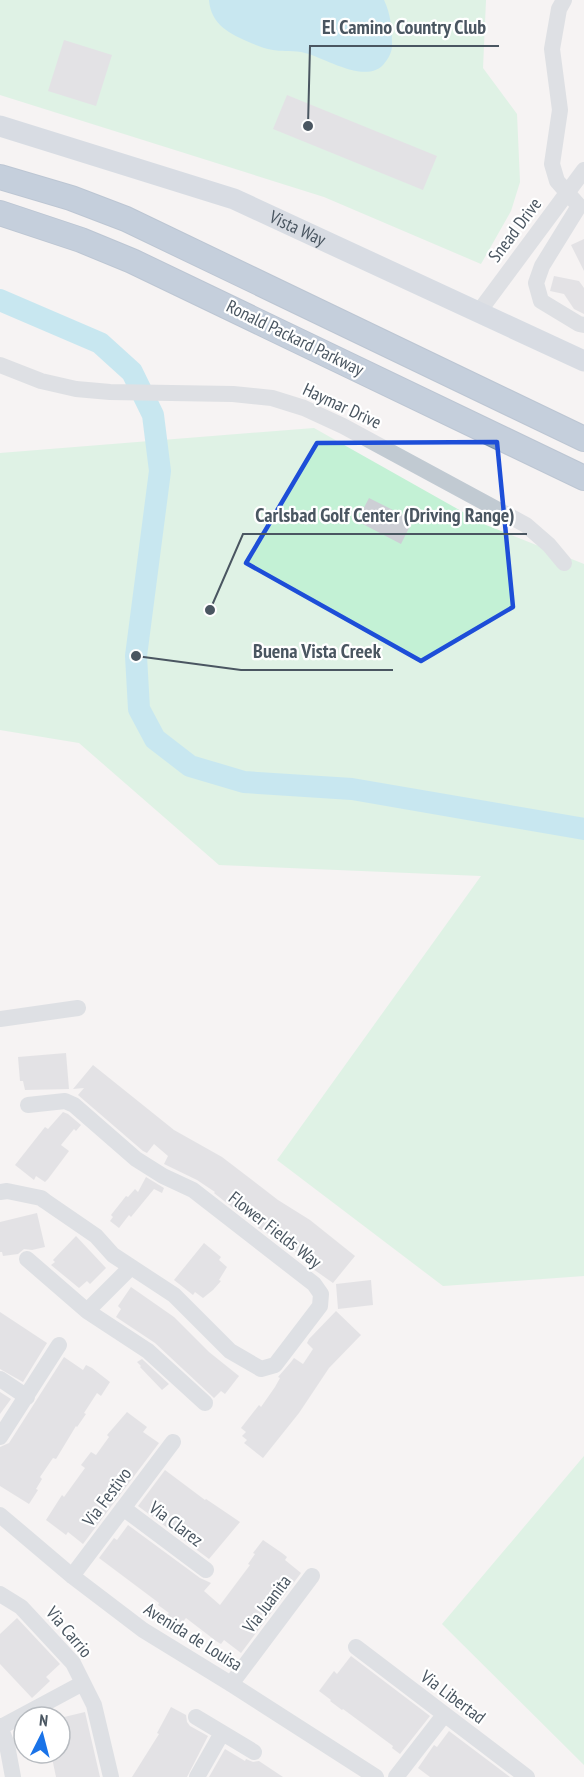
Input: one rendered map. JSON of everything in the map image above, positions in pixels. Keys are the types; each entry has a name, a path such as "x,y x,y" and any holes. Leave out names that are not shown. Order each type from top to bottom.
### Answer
{"highway":[{"name":"Ronald Packard Parkway","path":"0,177 71,198 126,219 584,439"},
{"name":"Ronald Packard Parkway","path":"0,213 81,240 132,261 584,478"}],"main road":[{"name":"Vista Way","path":"0,126 234,199 584,361"}],"street":[{"path":"564,0 559,9 552,49 560,110 552,164 557,181 579,206 543,266 537,278 536,288 541,301 584,325"},
{"name":"Snead Drive","path":"478,313 584,170"},
{"name":"Haymar Drive","path":"0,365 41,381 76,389 110,392 233,394 272,398 304,408 343,426 526,525 549,545 564,563"},
{"path":"0,1019 78,1008"},
{"name":"Flower Fields Way","path":"0,1192 7,1191 40,1198 96,1236 113,1255 174,1295 230,1351 261,1369 275,1365 320,1306 321,1294 314,1284 193,1190 163,1176 136,1159 74,1105 64,1101 28,1105"},
{"path":"27,1259 87,1311 148,1351 205,1402"},
{"path":"87,1311 131,1267"},
{"path":"0,1437 59,1345"},
{"path":"0,1379 27,1397"},
{"name":"Via Festivo","path":"72,1576 173,1442"},
{"name":"Via Clarez","path":"123,1508 206,1570"},
{"name":"Avenida de Louisa","path":"0,1515 72,1576 143,1630 376,1777"},
{"name":"Via Juanita","path":"231,1684 312,1576"},
{"name":"Via Carrio","path":"0,1594 21,1607 73,1663 94,1705 111,1777"},
{"name":"Via Libertad","path":"356,1647 527,1777"},
{"path":"13,1777 7,1745 0,1726 83,1683"},
{"path":"396,1777 444,1715"},
{"path":"195,1717 254,1752"},
{"path":"197,1777 222,1733"}],"highlighted area":[{"path":"497,442 513,607 421,661 246,563 317,443"}],"green space":[{"path":"0,0 486,0 483,68 517,114 520,182 511,211 481,264 324,197 0,95"},
{"path":"314,428 486,525 584,564 584,1276 443,1286 277,1160 481,876 219,865 79,743 0,730 0,453"},
{"path":"584,1456 584,1765 442,1624"}],"water":[{"path":"209,0 384,0 391,22 391,51 383,65 366,72 345,68 301,52 264,48 223,28 213,16"}],"building":[{"path":"64,40 112,55 96,106 48,91"},
{"path":"287,95 437,156 423,190 273,129"},
{"path":"584,239 584,271 571,245"},
{"path":"554,276 579,281 584,288 584,314 574,309 564,294 550,291"},
{"path":"369,498 413,520 401,544 357,521"},
{"path":"66,1053 69,1089 25,1090 23,1081 20,1081 18,1057"},
{"path":"93,1065 174,1130 222,1157 278,1200 310,1220 355,1256 333,1283 306,1264 303,1258 284,1243 258,1228 261,1223 241,1208 238,1212 197,1180 164,1164 168,1156 154,1144 147,1153 143,1151 78,1095 84,1088 73,1089"},
{"path":"63,1112 81,1125 76,1131 74,1129 61,1145 69,1151 48,1179 45,1182 36,1176 34,1180 15,1165 45,1127 48,1129"},
{"path":"146,1177 164,1188 162,1193 154,1189 119,1228 110,1221 113,1217 111,1215 126,1196 128,1197 135,1189 138,1192"},
{"path":"37,1213 45,1247 24,1249 18,1254 3,1256 0,1252 0,1222"},
{"path":"76,1236 106,1268 90,1284 87,1281 79,1288 51,1265"},
{"path":"204,1243 221,1257 219,1260 227,1267 219,1280 221,1281 203,1298 195,1292 193,1295 174,1280"},
{"path":"371,1280 373,1305 338,1309 336,1284"},
{"path":"131,1287 174,1317 209,1352 239,1376 225,1394 221,1391 214,1398 155,1343 116,1317 121,1309 118,1306"},
{"path":"336,1311 361,1335 329,1368 299,1413 263,1458 244,1443 247,1440 242,1436 246,1432 241,1428 259,1405 261,1407 275,1387 280,1378 278,1377 294,1358 303,1364 313,1349 307,1343 309,1339"},
{"path":"0,1312 47,1343 23,1382 0,1369"},
{"path":"64,1357 83,1370 86,1365 92,1368 110,1382 101,1396 97,1393 56,1459 53,1458 40,1477 42,1479 36,1489 38,1490 29,1504 0,1486 0,1447 9,1443"},
{"path":"142,1359 169,1384 162,1390 140,1367 137,1362"},
{"path":"0,1392 11,1399 0,1414"},
{"path":"127,1412 147,1427 143,1432 159,1443 83,1544 68,1532 66,1535 46,1520 62,1495 64,1497 85,1468 81,1465 91,1452 96,1455 109,1437 107,1435"},
{"path":"165,1470 205,1500 240,1522 209,1559 138,1506"},
{"path":"128,1525 200,1578 211,1583 204,1591 220,1605 250,1565 248,1564 255,1554 253,1553 263,1540 287,1557 285,1560 301,1573 241,1653 224,1640 221,1644 216,1641 186,1618 180,1625 167,1615 169,1613 158,1605 159,1603 99,1558 114,1538 117,1540"},
{"path":"17,1618 60,1664 46,1677 50,1681 32,1698 0,1664 0,1634"},
{"path":"351,1656 430,1716 400,1754 392,1748 393,1746 319,1691 334,1671 337,1674"},
{"path":"171,1707 186,1715 190,1726 208,1736 187,1777 132,1777 159,1734 157,1733"},
{"path":"85,1712 100,1777 56,1777 54,1765 72,1765 72,1715"},
{"path":"449,1731 510,1777 430,1777 418,1768 434,1745 437,1747"},
{"path":"225,1749 245,1761 246,1759 253,1762 259,1761 283,1777 209,1777"}],"waterway":[{"path":"0,300 100,343 132,372 153,415 160,471 136,656 139,709 155,739 190,766 244,782 352,789 584,829"}],"place":[{"name":"El Camino Country Club","path":"308,126"},
{"name":"Carlsbad Golf Center (Driving Range)","path":"210,610"},
{"name":"Buena Vista Creek","path":"136,656"}]}
